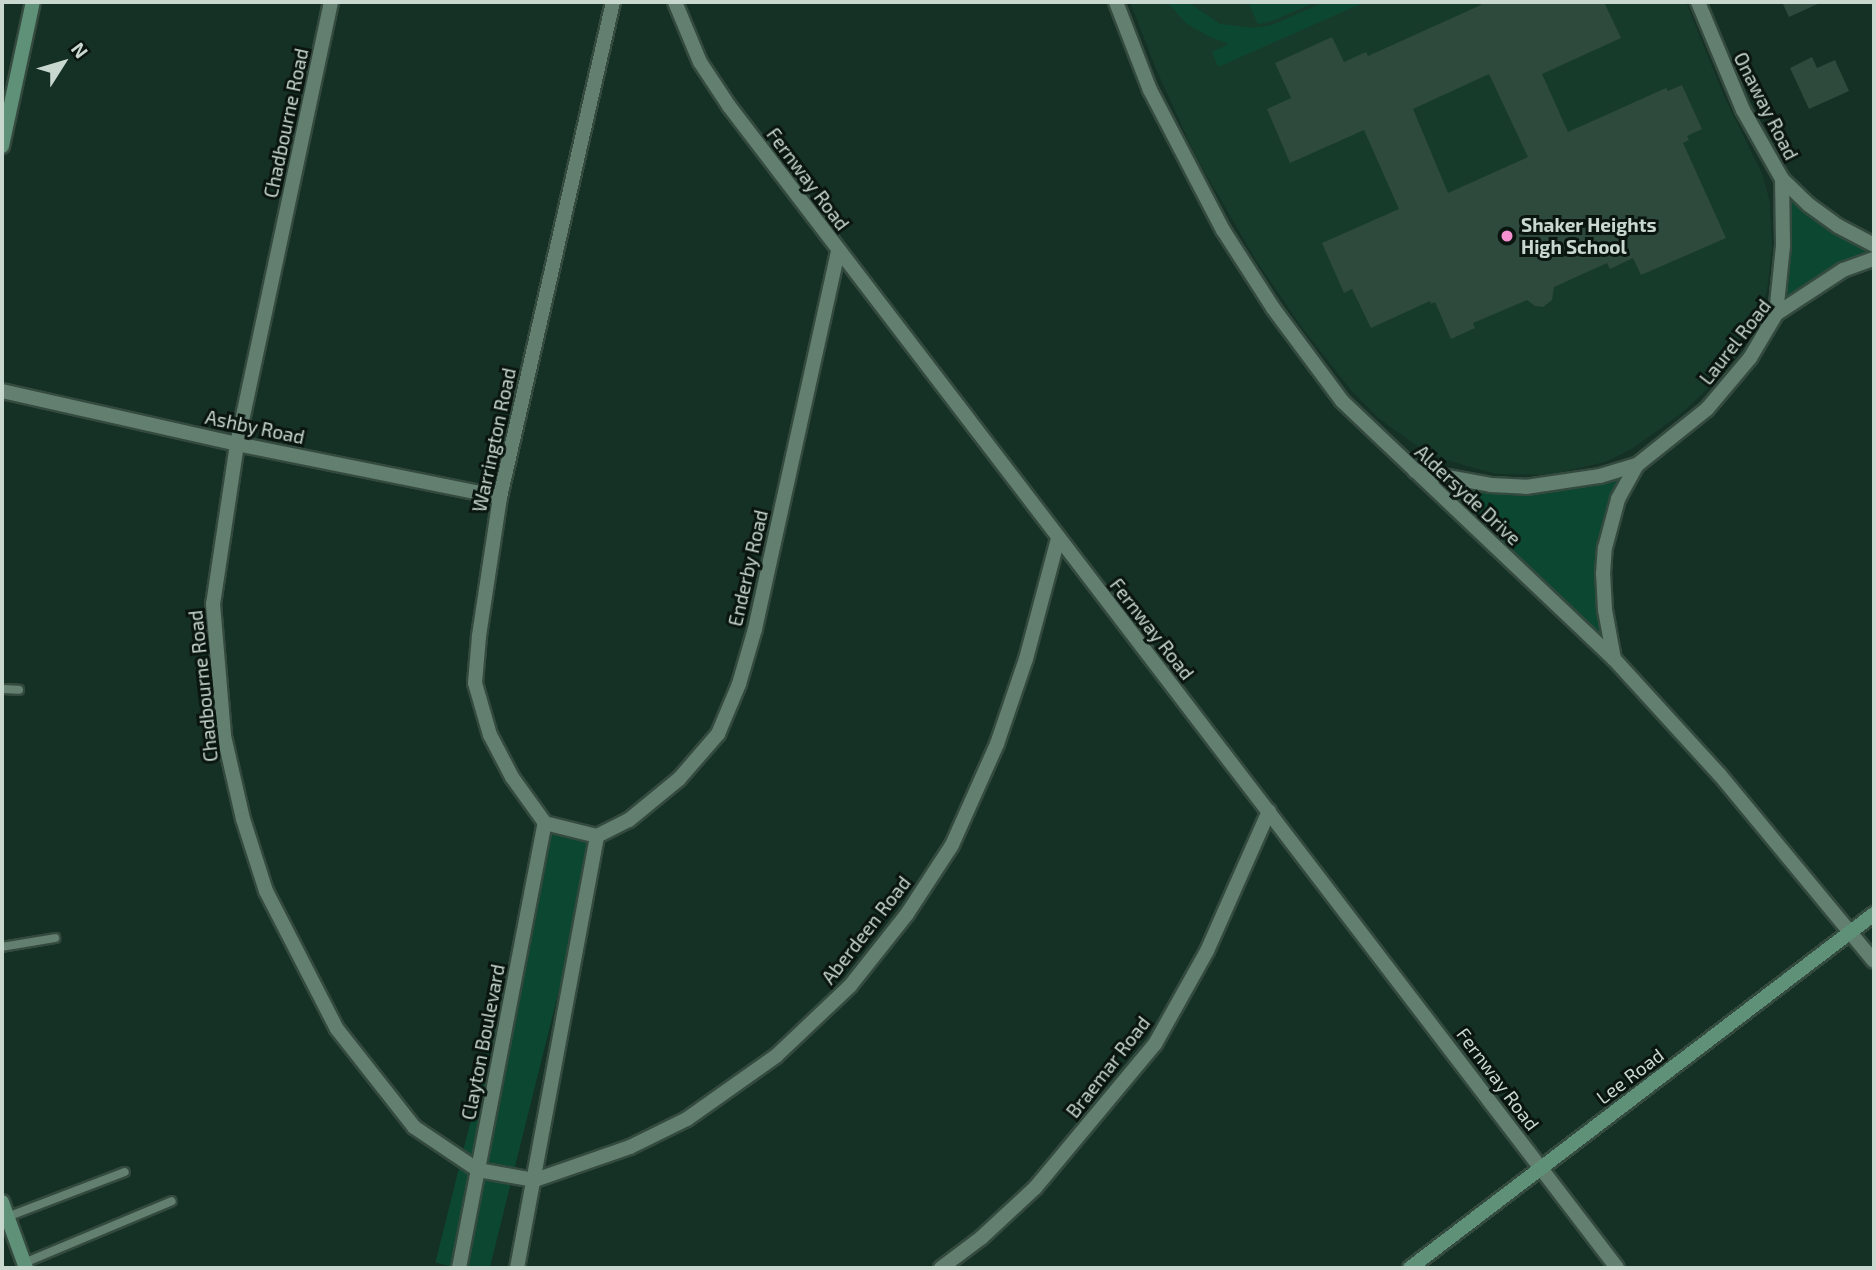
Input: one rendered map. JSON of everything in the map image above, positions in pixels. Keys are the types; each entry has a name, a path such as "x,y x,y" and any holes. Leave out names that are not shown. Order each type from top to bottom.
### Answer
{"main road":[{"path":"2,146 33,2"},
{"name":"Lee Road","path":"1410,1268 1874,914"},
{"path":"2,1202 25,1265"}],"street":[{"name":"Chadbourne Road","path":"331,2 237,444 213,604 224,736 243,819 266,891 337,1029 414,1127 478,1170"},
{"name":"Warrington Road","path":"545,823 512,777 490,735 475,683 479,636 500,497 613,2"},
{"name":"Fernway Road","path":"675,2 700,62 838,250 1617,1268"},
{"name":"Aldersyde Drive","path":"1116,2 1150,90 1223,230 1273,308 1342,401 1614,659 1720,775 1874,961"},
{"name":"Onaway Road","path":"1698,2 1743,110 1782,179 1783,246 1776,314"},
{"path":"1782,179 1809,205 1838,226 1874,245"},
{"name":"Enderby Road","path":"597,836 629,820 679,779 718,734 739,684 755,629 838,250"},
{"name":"Laurel Road","path":"1614,659 1605,610 1605,548 1618,499 1637,466 1707,409 1750,358 1776,314 1843,270 1874,259"},
{"name":"Ashby Road","path":"2,391 237,444 500,497"},
{"name":"Laurel Road","path":"1414,471 1491,485 1526,487 1600,476 1637,466"},
{"name":"Aberdeen Road","path":"478,1170 535,1180 630,1147 687,1119 776,1056 849,986 907,914 952,845 997,744 1026,659 1058,540"},
{"name":"Braemar Road","path":"942,1268 981,1238 1035,1188 1155,1044 1207,951 1269,811"},
{"path":"517,1268 597,836 545,823"},
{"name":"Clayton Boulevard","path":"459,1268 545,823"}],"lane":[{"path":"2,689 19,690"},
{"path":"2,947 55,938"},
{"path":"7,1217 125,1172"},
{"path":"25,1265 172,1201"}],"shaded area":[{"name":"Shaker Heights High School","path":"1130,2 1686,2 1724,96 1762,174 1770,202 1772,248 1767,291 1748,339 1729,368 1682,413 1633,448 1605,462 1550,475 1496,474 1446,460 1423,450 1378,418 1351,390 1303,329 1257,262 1197,159 1156,69"},
{"path":"1167,2 1188,2 1220,24 1253,28 1272,25 1325,2 1365,2 1218,67 1212,52 1229,44 1186,23"},
{"path":"1248,2 1316,2 1272,21 1258,24"},
{"path":"1782,179 1874,245 1874,259 1776,314"},
{"path":"1637,465 1605,549 1614,659 1414,471 1491,485"},
{"path":"545,823 597,836 490,1268 457,1268 435,1263"}],"building":[{"path":"1479,2 1604,2 1621,38 1542,74 1568,132 1666,88 1668,91 1682,85 1702,129 1687,136 1689,140 1683,143 1726,238 1641,275 1633,258 1610,269 1607,263 1554,287 1552,300 1543,307 1535,306 1527,300 1473,323 1475,328 1451,339 1435,302 1431,304 1430,301 1371,328 1352,289 1344,293 1322,243 1399,209 1364,130 1290,163 1267,109 1291,98 1275,63 1332,37 1344,62 1366,52 1368,56 1481,5","holes":["1489,74 1528,157 1448,193 1413,109"]},
{"path":"1782,2 1822,2 1789,17"},
{"path":"1812,57 1817,68 1835,60 1849,91 1809,109 1790,68"}],"place":[{"name":"Shaker Heights High School","path":"1507,236"}]}
